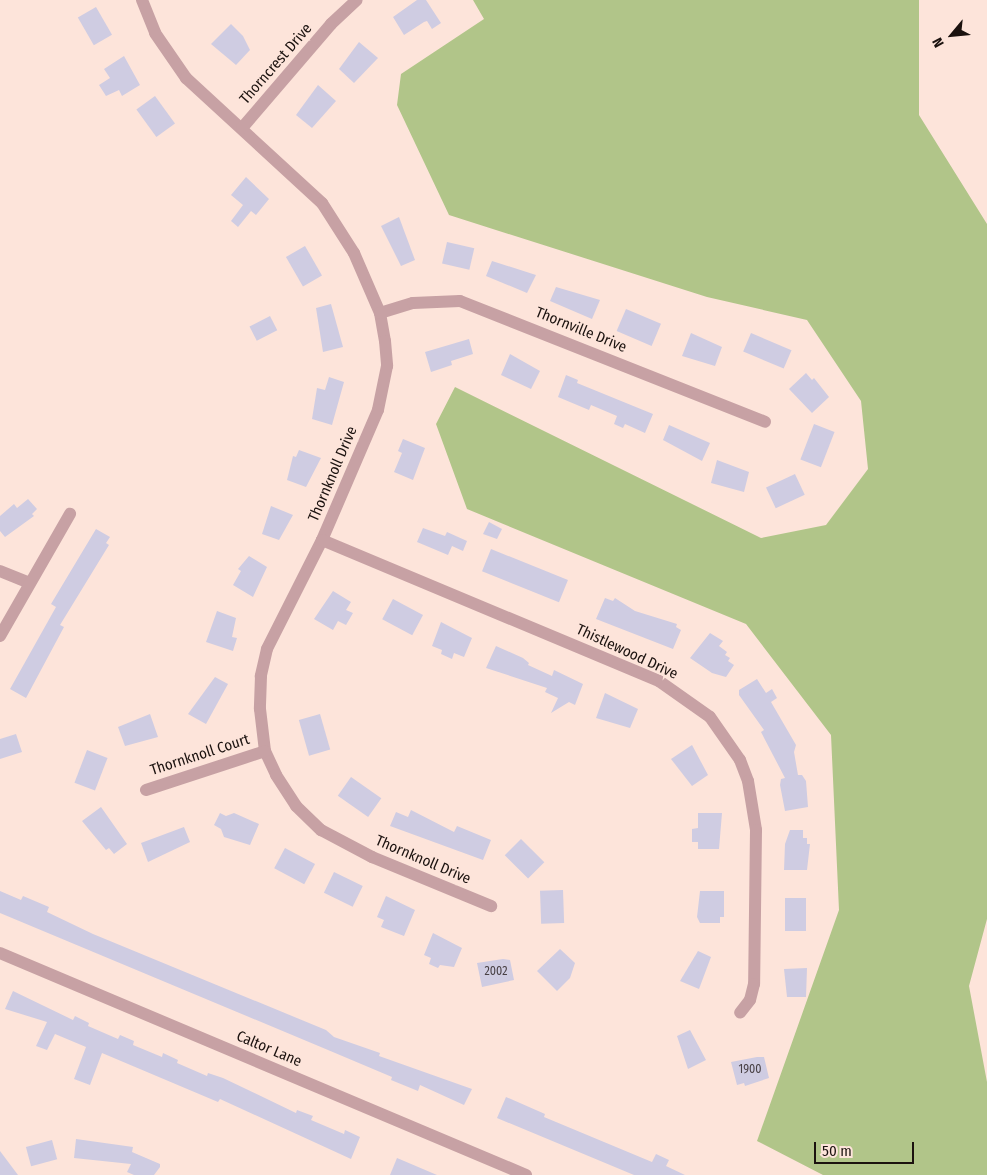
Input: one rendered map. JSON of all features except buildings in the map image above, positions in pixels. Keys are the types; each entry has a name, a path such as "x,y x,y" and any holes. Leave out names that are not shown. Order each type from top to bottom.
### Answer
{"street":[{"name":"Thornknoll Drive","path":"142,0 155,33 176,66 200,93 242,128 322,203 354,253 380,313 386,358 384,386 378,410 322,540 274,631 263,662 260,710 265,751 276,775 296,806 321,830 372,857 491,906"},
{"name":"Thorncrest Drive","path":"242,128 331,24 357,0"},
{"name":"Thornville Drive","path":"380,313 413,303 460,301 765,422"},
{"path":"0,636 70,514"},
{"name":"Thistlewood Drive","path":"322,540 659,681 710,717 740,760 748,781 756,830 754,984 750,1000 740,1013"},
{"path":"0,571 29,583"},
{"name":"Thornknoll Court","path":"146,790 265,751"},
{"name":"Caltor Lane","path":"0,953 526,1175"}],"green space":[{"path":"473,0 919,0 919,115 987,224 987,919 969,986 987,1082 987,1175 823,1175 757,1141 839,910 831,735 746,624 467,509 436,424 455,387 761,538 826,525 868,469 861,401 807,320 707,297 449,215 397,105 401,74 484,19"}]}
